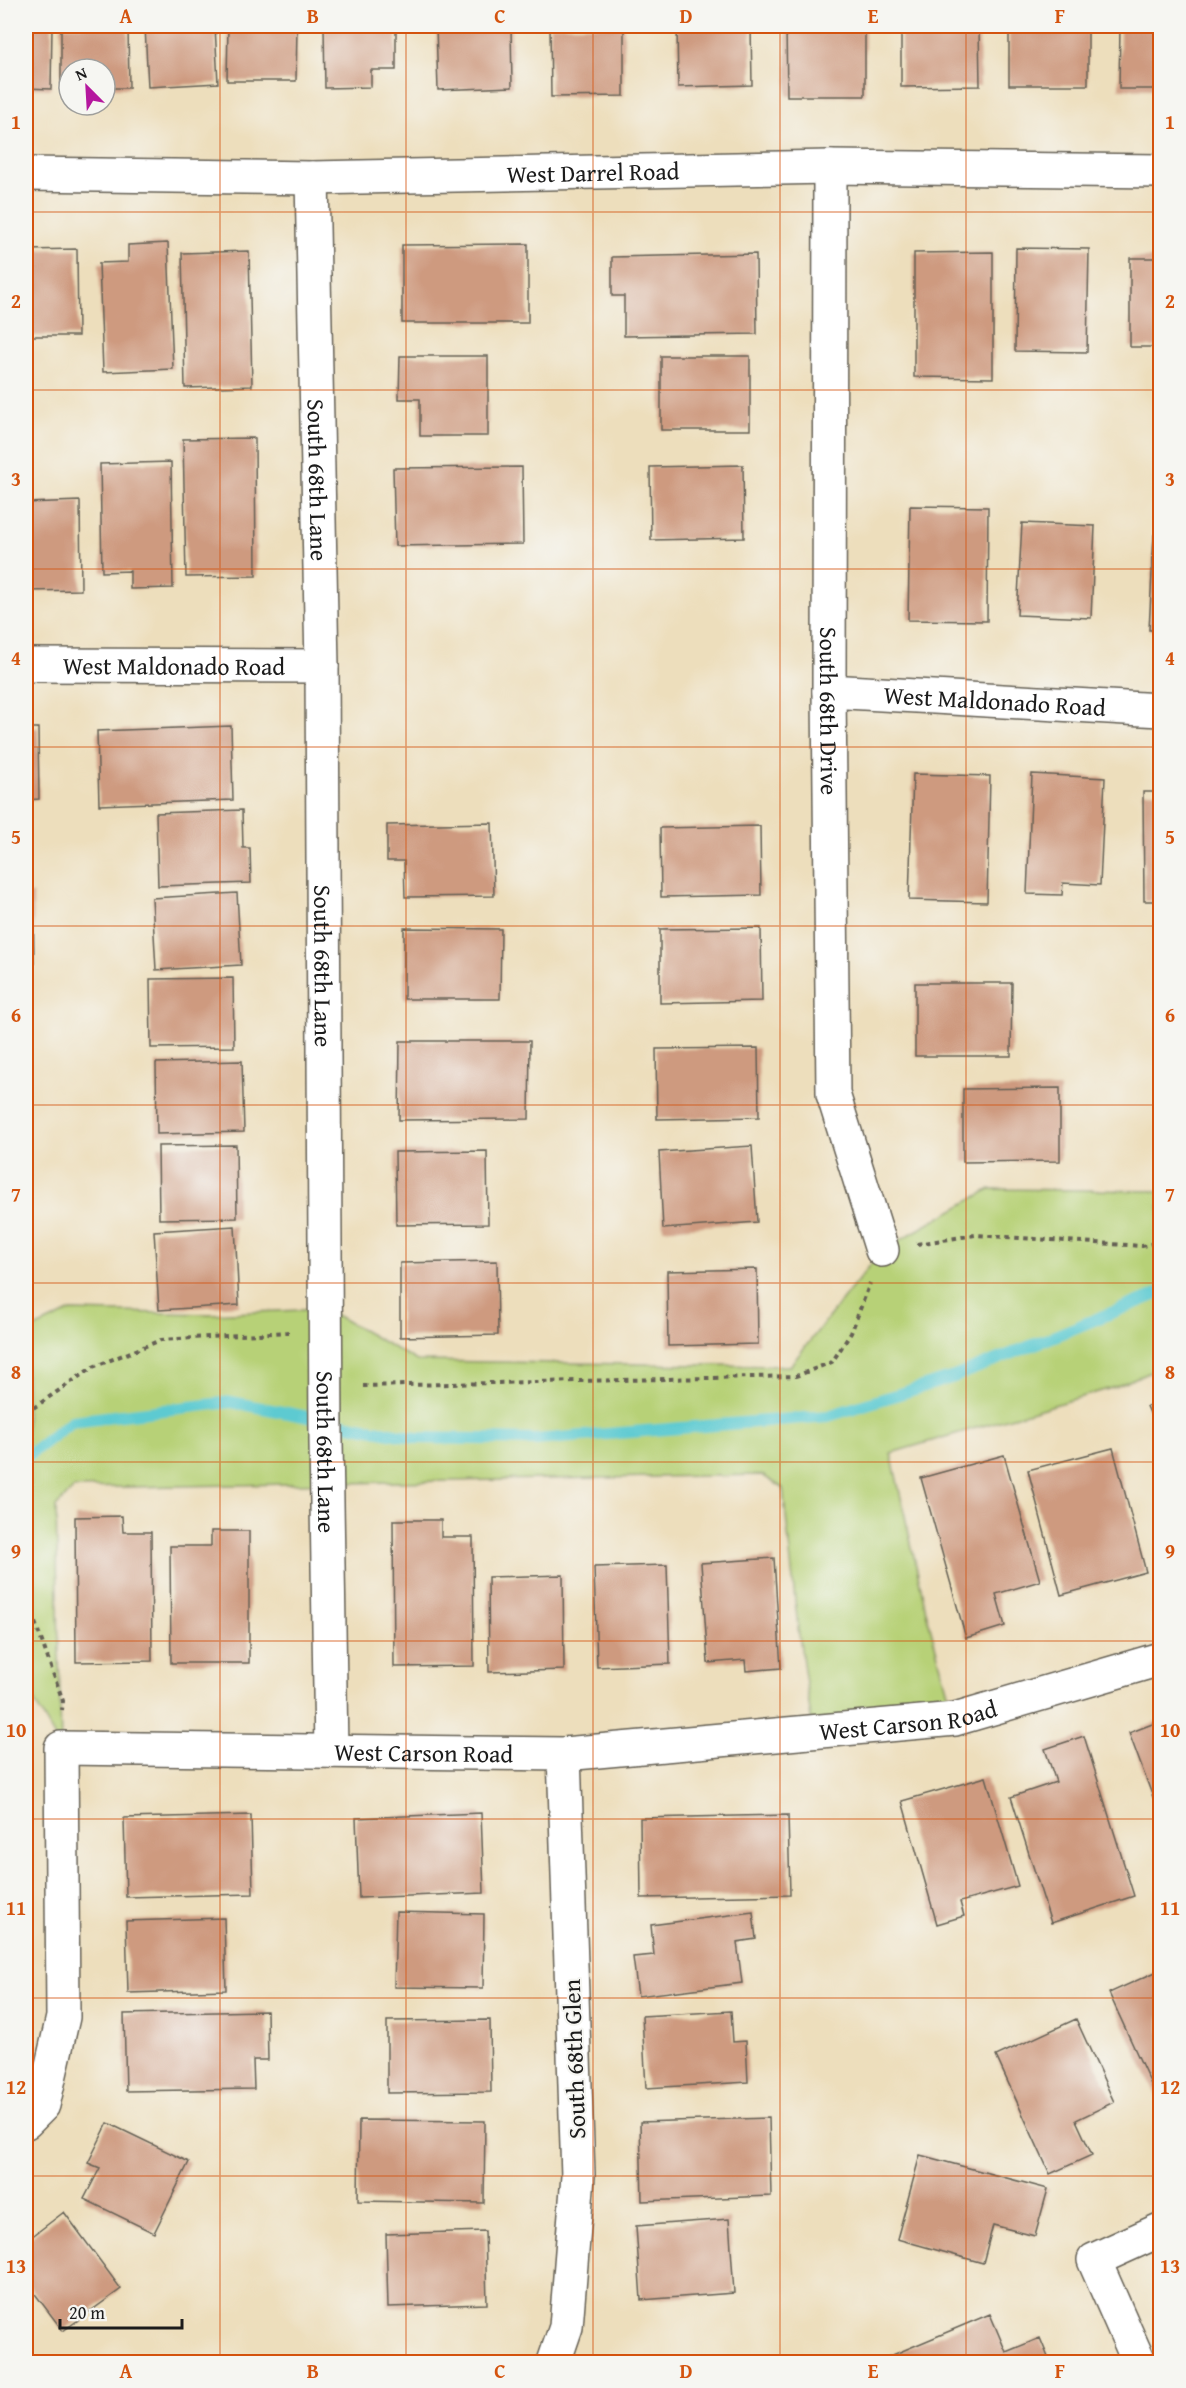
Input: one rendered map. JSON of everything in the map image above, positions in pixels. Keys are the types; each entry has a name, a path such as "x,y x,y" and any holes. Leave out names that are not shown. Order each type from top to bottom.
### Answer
{"street":[{"name":"West Darrel Road","path":"26,174 312,178 831,167 1161,171"},
{"name":"South 68th Drive","path":"831,167 829,690 833,1094 882,1250"},
{"name":"South 68th Lane","path":"312,178 322,666 325,1337 330,1751"},
{"name":"West Maldonado Road","path":"26,665 322,666"},
{"name":"West Maldonado Road","path":"829,690 1161,710"},
{"name":"West Carson Road","path":"61,1748 564,1754 955,1719 1161,1659"},
{"path":"26,2122 43,2105 63,2017 61,1748"},
{"name":"South 68th Glen","path":"554,2362 566,2327 578,2176 564,1754"},
{"path":"1139,2362 1094,2260 1161,2230"}],"path":[{"path":"327,1394 796,1376 832,1362 851,1333 882,1250 975,1235 1142,1246 1161,1242"},
{"path":"26,1413 93,1367 161,1340 286,1331 325,1337"},
{"path":"26,1597 28,1616 63,1701 61,1748"}],"green space":[{"path":"990,1189 1160,1191 1160,1367 1115,1387 891,1453 927,1615 955,1719 813,1732 798,1628 783,1488 762,1475 74,1488 56,1507 61,1748 26,1687 26,1332 71,1311 209,1314 325,1309 417,1361 790,1366 882,1250"}],"building":[{"path":"26,26 52,26 51,89 26,88"},
{"path":"61,26 128,26 129,88 117,88 117,57 61,57"},
{"path":"145,26 215,26 218,83 148,87"},
{"path":"228,26 297,26 296,81 227,81"},
{"path":"324,26 396,26 396,70 371,70 371,87 325,88"},
{"path":"436,26 511,26 512,87 438,90"},
{"path":"550,26 624,26 624,96 551,97"},
{"path":"677,26 751,26 752,85 678,87"},
{"path":"786,26 865,26 865,96 787,96"},
{"path":"901,26 979,26 980,86 901,87"},
{"path":"1009,26 1088,26 1088,85 1009,85"},
{"path":"1120,26 1160,26 1160,89 1119,89"},
{"path":"168,243 173,369 103,372 99,263 128,262 128,245"},
{"path":"528,244 528,323 402,323 402,245"},
{"path":"1016,248 1089,249 1087,352 1015,351"},
{"path":"77,249 78,336 26,336 26,250"},
{"path":"249,251 252,386 185,388 182,253"},
{"path":"993,252 993,378 914,377 914,253"},
{"path":"756,254 757,334 624,336 624,296 612,296 612,257"},
{"path":"1130,258 1160,258 1160,347 1130,347"},
{"path":"400,356 488,356 488,436 420,436 420,399 399,399"},
{"path":"661,356 750,356 750,430 661,430"},
{"path":"255,438 256,576 186,577 183,439"},
{"path":"171,462 173,588 130,589 130,571 102,572 100,464"},
{"path":"743,465 744,538 651,540 650,467"},
{"path":"522,467 523,544 395,546 393,468"},
{"path":"80,501 81,590 26,591 26,503"},
{"path":"910,506 988,507 987,621 908,620"},
{"path":"1022,523 1095,526 1091,618 1017,615"},
{"path":"1154,535 1160,536 1160,630 1149,630"},
{"path":"231,726 233,800 99,805 97,731"},
{"path":"26,728 38,728 39,799 26,800"},
{"path":"913,774 990,776 987,902 909,900"},
{"path":"1032,774 1105,778 1100,885 1063,883 1062,895 1027,894"},
{"path":"1143,792 1160,792 1160,901 1144,901"},
{"path":"242,810 243,848 250,848 251,883 158,886 156,813"},
{"path":"492,823 494,896 405,897 404,861 387,861 387,825"},
{"path":"760,826 761,895 661,897 660,828"},
{"path":"237,893 241,965 156,970 152,898"},
{"path":"26,894 33,894 34,968 26,969"},
{"path":"404,928 501,929 500,999 404,999"},
{"path":"761,928 762,1001 660,1003 660,929"},
{"path":"233,978 234,1047 151,1048 150,979"},
{"path":"915,983 1012,983 1011,1056 915,1056"},
{"path":"400,1041 530,1041 529,1119 399,1120"},
{"path":"758,1048 759,1117 657,1119 656,1049"},
{"path":"242,1061 244,1132 157,1134 156,1063"},
{"path":"1060,1088 1060,1161 963,1162 963,1089"},
{"path":"236,1145 237,1218 159,1219 158,1146"},
{"path":"752,1146 757,1222 663,1229 659,1152"},
{"path":"487,1151 488,1224 396,1225 395,1152"},
{"path":"235,1226 239,1305 159,1310 154,1231"},
{"path":"497,1261 498,1335 400,1337 400,1263"},
{"path":"757,1269 758,1344 668,1346 667,1271"},
{"path":"1160,1400 1160,1436 1147,1406"},
{"path":"1113,1448 1146,1572 1061,1595 1028,1470"},
{"path":"1004,1455 1040,1581 996,1594 1005,1626 966,1638 921,1478"},
{"path":"122,1516 123,1532 151,1532 152,1661 76,1662 75,1517"},
{"path":"393,1520 441,1520 441,1537 473,1537 474,1666 394,1667"},
{"path":"211,1531 249,1531 249,1663 171,1663 170,1546 211,1546"},
{"path":"774,1558 781,1668 746,1671 745,1660 708,1663 701,1563"},
{"path":"667,1565 670,1664 597,1667 594,1567"},
{"path":"563,1575 564,1670 489,1672 488,1577"},
{"path":"1160,1721 1160,1816 1129,1733"},
{"path":"1084,1736 1134,1896 1051,1923 1011,1797 1056,1782 1045,1749"},
{"path":"986,1777 1018,1886 960,1902 964,1916 937,1924 902,1801"},
{"path":"481,1813 484,1893 359,1898 356,1818"},
{"path":"251,1815 253,1894 126,1897 124,1818"},
{"path":"788,1815 790,1895 641,1898 640,1818"},
{"path":"396,1912 484,1914 483,1988 394,1987"},
{"path":"753,1912 756,1939 737,1942 742,1983 638,1996 633,1957 654,1955 651,1925"},
{"path":"224,1918 226,1990 128,1993 126,1921"},
{"path":"1160,1970 1160,2104 1109,1993"},
{"path":"267,2011 268,2060 253,2060 254,2089 126,2091 124,2014"},
{"path":"731,2011 733,2042 746,2041 748,2082 646,2088 642,2016"},
{"path":"1076,2019 1114,2102 1076,2120 1092,2155 1050,2174 996,2056"},
{"path":"490,2020 491,2092 387,2093 387,2021"},
{"path":"769,2118 771,2196 642,2201 640,2122"},
{"path":"359,2120 485,2121 484,2203 358,2201"},
{"path":"108,2123 189,2162 154,2233 84,2199 100,2168 88,2163"},
{"path":"920,2155 1048,2189 1035,2236 993,2225 983,2263 897,2239"},
{"path":"64,2212 121,2289 63,2331 26,2282 26,2241"},
{"path":"729,2219 734,2293 641,2300 636,2226"},
{"path":"485,2231 487,2304 388,2307 386,2234"},
{"path":"990,2314 1006,2352 1040,2338 1050,2362 876,2362"}],"waterway":[{"path":"26,1457 72,1421 231,1402 416,1438 535,1440 828,1416 954,1377 1160,1293"}]}
